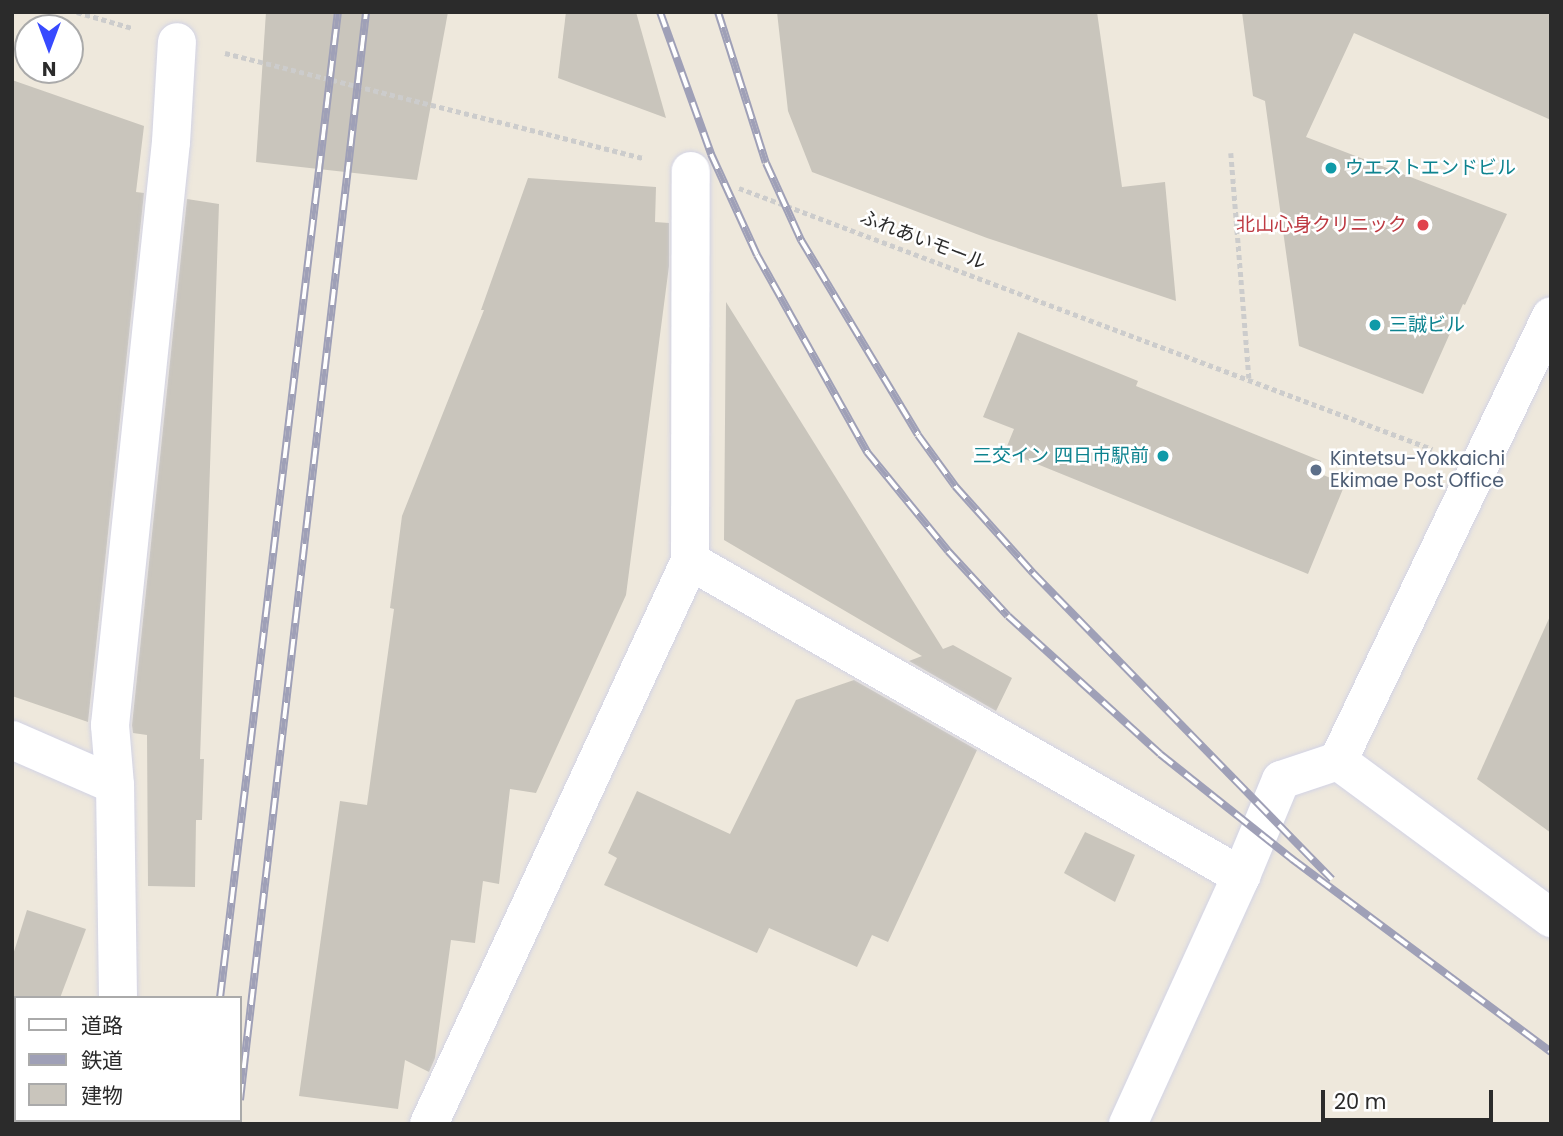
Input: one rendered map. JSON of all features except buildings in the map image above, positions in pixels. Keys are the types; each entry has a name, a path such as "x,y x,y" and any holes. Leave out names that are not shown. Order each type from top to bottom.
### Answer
{"street":[{"path":"118,996 115,785 110,725 171,142 177,42"},
{"path":"429,1124 690,561 691,171"},
{"path":"1128,1124 1241,876 1281,780 1338,761 1551,316"},
{"path":"690,561 1241,876"},
{"path":"12,740 115,785"},
{"path":"1338,761 1551,918"}],"path":[{"name":"ふれあいモール","path":"345,82 691,171 838,223 1249,378 1478,469"},
{"path":"1231,153 1249,378"}],"railway":[{"path":"220,996 338,12"},
{"path":"242,1083 366,12"},
{"path":"660,12 711,154 757,255 867,452 948,551 1008,616 1160,754 1292,859 1551,1052"},
{"path":"718,12 766,163 801,240 918,435 955,486 1033,573 1332,879"}],"place":[{"name":"ウエストエンドビル","path":"1331,168"},
{"name":"北山心身クリニック","path":"1423,225"},
{"name":"三誠ビル","path":"1375,325"},
{"name":"三交イン 四日市駅前","path":"1163,456"},
{"name":"Kintetsu-Yokkaichi Ekimae Post Office","path":"1316,470"}]}
